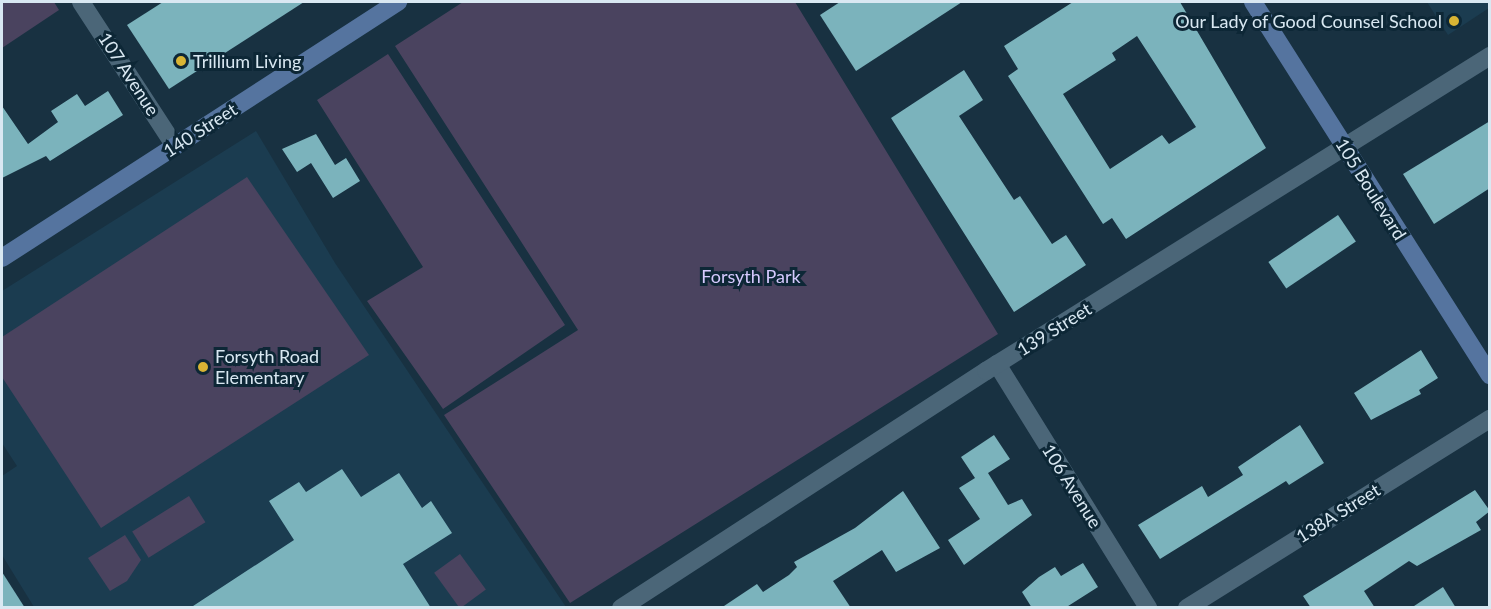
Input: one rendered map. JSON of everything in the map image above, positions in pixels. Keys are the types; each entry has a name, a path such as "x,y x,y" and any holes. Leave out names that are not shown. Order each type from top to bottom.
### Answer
{"main road":[{"name":"140 Street","path":"2,258 398,2"},
{"name":"105 Boulevard","path":"1253,2 1490,375"}],"street":[{"name":"107 Avenue","path":"81,2 176,146"},
{"name":"139 Street","path":"621,608 997,364 1346,149 1490,56"},
{"name":"106 Avenue","path":"997,364 1148,608"},
{"name":"138A Street","path":"1187,608 1490,419"}],"shaded area":[{"name":"Our Lady of Good Counsel School","path":"1427,2 1489,2 1489,8 1448,35"},
{"name":"Forsyth Road Elementary","path":"256,131 335,263 566,607 34,607 2,555 2,476 17,466 2,443 2,291"}],"green space":[{"path":"2,2 54,2 59,10 2,48"},
{"name":"Forsyth Park","path":"463,2 795,2 998,334 570,603 444,415 578,330 395,46"},
{"path":"388,54 565,325 443,409 367,301 423,267 317,100"},
{"path":"247,177 369,355 101,528 2,377 2,337"},
{"path":"189,496 205,522 149,558 132,532"},
{"path":"125,535 141,560 127,581 110,591 88,558"},
{"path":"460,554 486,590 460,608 434,573"}],"building":[{"name":"Trillium Living","path":"163,2 304,2 169,89 127,25"},
{"path":"840,2 962,2 856,71 820,15"},
{"path":"1073,2 1180,2 1266,148 1126,239 1112,218 1103,224 1008,76 1018,69 1004,46","holes":["1137,36 1196,127 1169,144 1162,135 1110,169 1063,94 1116,60 1112,53"]},
{"path":"964,70 983,100 959,116 1014,200 1020,196 1052,244 1066,235 1086,265 1014,312 891,118"},
{"path":"108,91 123,115 50,161 46,156 2,178 2,106 28,144 58,122 51,111 77,94 85,106"},
{"path":"1490,121 1490,188 1434,224 1403,174"},
{"path":"316,134 335,165 346,158 360,181 333,198 311,163 297,172 282,149"},
{"path":"1338,215 1356,242 1286,289 1268,262"},
{"path":"1421,350 1438,378 1419,390 1421,394 1371,420 1354,393"},
{"path":"1300,425 1324,463 1289,485 1286,481 1160,559 1138,525 1202,486 1208,497 1243,475 1238,467"},
{"path":"994,435 1010,459 988,473 1008,505 1022,499 1032,515 964,565 948,540 980,519 959,488 975,478 961,457"},
{"path":"342,469 361,497 399,473 422,508 431,501 452,533 403,564 431,608 190,608 294,540 269,501 299,482 306,492"},
{"path":"1475,490 1490,511 1476,522 1481,530 1417,566 1409,561 1364,591 1375,608 1311,608 1303,596"},
{"path":"903,491 940,548 896,572 882,550 833,581 851,608 721,608 757,584 763,592 789,575 797,567 794,562 855,528"},
{"path":"1083,563 1098,587 1065,608 1032,608 1022,592 1039,577 1055,567 1061,576"},
{"path":"2,572 25,608 2,608"},
{"path":"1443,587 1456,608 1411,608"}],"place":[{"name":"Our Lady of Good Counsel School","path":"1454,21"},
{"name":"Trillium Living","path":"181,61"},
{"name":"Forsyth Road Elementary","path":"203,367"}]}
